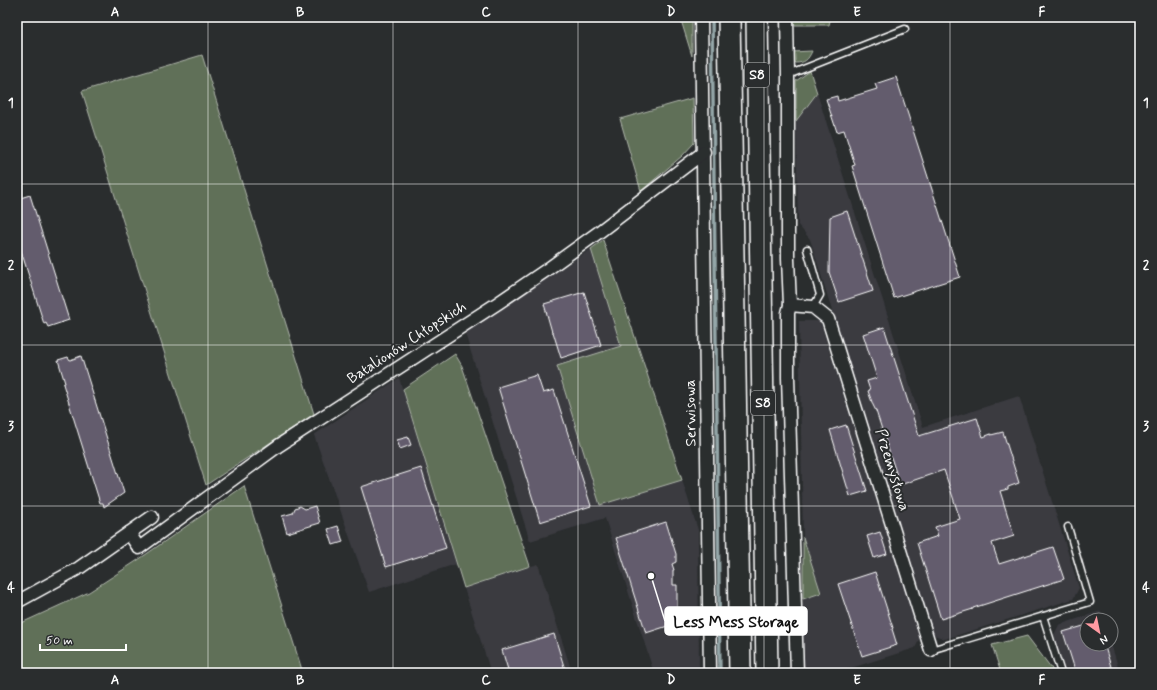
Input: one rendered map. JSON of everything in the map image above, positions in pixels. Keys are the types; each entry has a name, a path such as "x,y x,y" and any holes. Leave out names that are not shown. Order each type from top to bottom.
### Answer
{"highway":[{"name":"S8","path":"729,17 740,673"},
{"name":"S8","path":"756,17 767,673"}],"street":[{"name":"Serwisowa","path":"701,17 710,673"},
{"path":"786,17 788,75 788,259 790,305 788,313 788,377 797,673"},
{"name":"Batalionów Chłopskich","path":"129,533 139,548 278,446 498,304 599,232 704,152"},
{"path":"790,305 813,307"},
{"name":"Przemysłowa","path":"813,307 828,319 931,650"},
{"path":"17,602 79,568 152,517"}],"lane":[{"path":"788,75 905,29"},
{"path":"807,249 820,295 813,307"},
{"path":"931,650 1090,602 1068,527"},
{"path":"1043,616 1061,673"}],"shaded area":[{"path":"817,93 923,427 1019,396 1079,588 1073,599 945,639 932,634 810,239 798,225 796,121"},
{"path":"591,249 621,347 557,367 600,505 682,480 698,530 699,673 654,673 605,518 530,541 465,333"},
{"path":"799,321 820,321 920,638 915,648 835,673 803,673 803,599 821,593 803,537"},
{"path":"399,378 456,564 369,592 314,435"},
{"path":"538,564 572,673 491,673 464,588"},
{"path":"1079,618 1079,652 1113,652 1120,673 1066,673 1054,635 1059,625"}],"green space":[{"path":"680,17 692,17 692,56"},
{"path":"792,17 831,17 829,25 793,25"},
{"path":"812,51 808,59 804,62 795,63 792,57 792,52"},
{"path":"202,55 314,414 206,485 82,91"},
{"path":"810,71 817,93 796,121 796,81"},
{"path":"693,98 694,143 682,156 641,191 620,119"},
{"path":"603,240 682,480 600,505 557,366 621,346 591,249"},
{"path":"455,354 462,366 530,566 464,588 403,389"},
{"path":"244,486 303,673 17,673 17,625 89,592 138,560"},
{"path":"803,537 821,593 803,599"},
{"path":"1027,636 1052,669 1053,673 1001,673 992,645"}],"building":[{"path":"896,77 960,277 894,298 852,166 855,165 844,130 837,132 826,99 837,96 838,101 877,89 875,84"},
{"path":"30,195 69,320 48,327 46,323 44,324 17,238 17,199"},
{"path":"847,211 873,291 839,302 829,272 830,217"},
{"path":"584,292 601,345 561,358 544,304"},
{"path":"884,327 919,436 977,418 983,437 1003,432 1019,483 1008,487 1008,489 1000,491 1014,536 992,543 999,564 1053,547 1064,579 941,619 917,543 938,536 935,527 960,519 944,470 900,485 868,391 870,390 867,381 877,378 863,334"},
{"path":"81,356 124,493 104,507 103,503 100,503 63,384 65,383 58,360 68,357 70,360"},
{"path":"537,375 543,393 554,390 591,506 540,522 498,387"},
{"path":"846,425 867,491 850,496 830,430"},
{"path":"408,437 411,445 400,449 397,440"},
{"path":"421,468 446,548 386,567 361,487"},
{"path":"300,506 305,509 315,506 320,523 287,533 282,516 293,513 295,508"},
{"path":"666,522 676,554 676,562 672,564 674,570 673,585 677,585 677,623 646,633 616,538"},
{"path":"338,526 343,542 333,545 328,529"},
{"path":"880,532 887,554 874,558 867,536"},
{"path":"875,572 897,645 862,656 838,584"},
{"path":"1079,627 1079,652 1106,652 1113,673 1076,673 1063,632"},
{"path":"554,634 566,673 509,673 502,650"}],"waterway":[{"path":"712,17 720,673"}],"place":[{"name":"Less Mess Storage","path":"651,576"}]}
